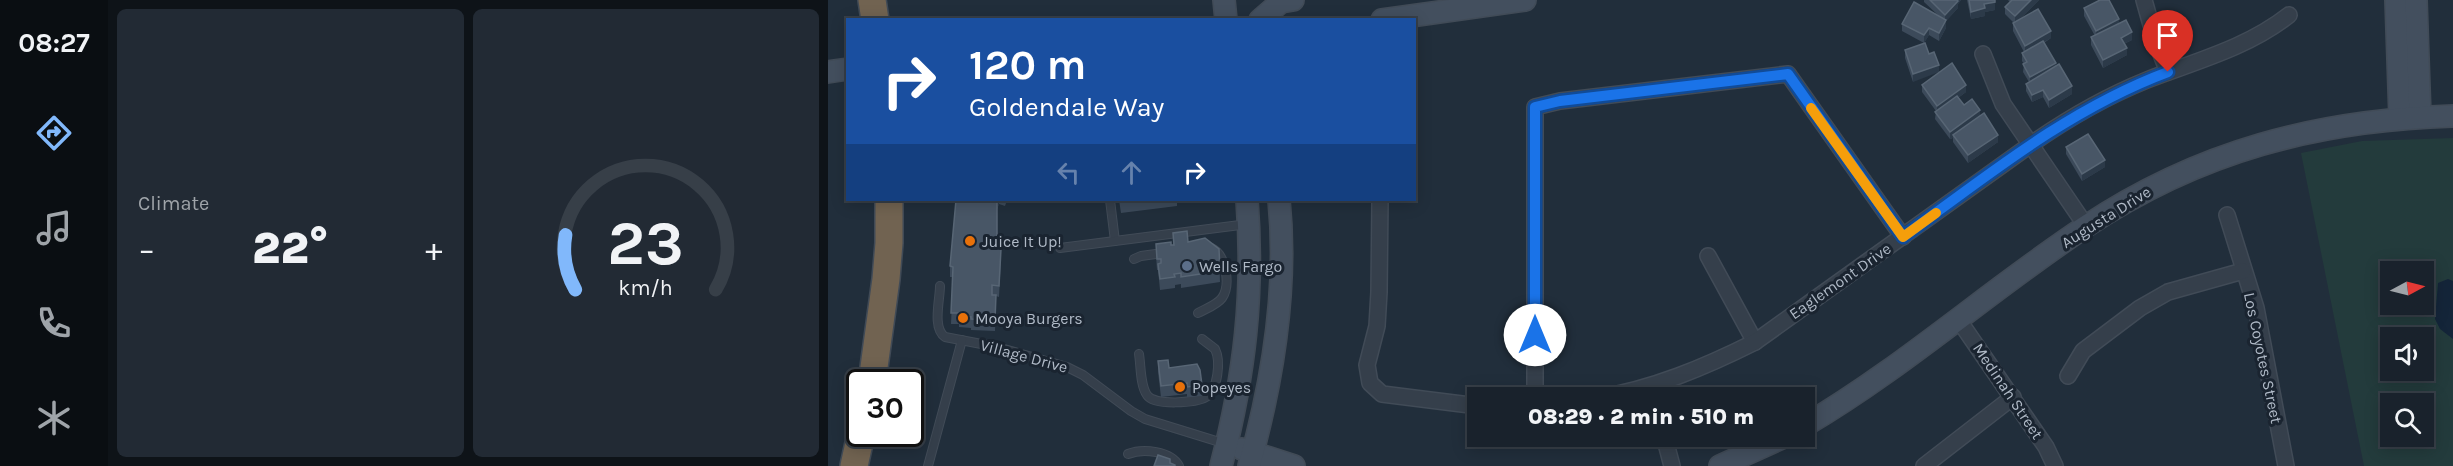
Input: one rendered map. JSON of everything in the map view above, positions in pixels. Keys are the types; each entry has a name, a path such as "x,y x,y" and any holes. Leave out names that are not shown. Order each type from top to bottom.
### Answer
{"highway":[{"path":"872,0 875,18"},
{"path":"875,369 886,279 889,201"},
{"path":"854,466 858,447"}],"street":[{"path":"1224,0 1226,18"},
{"path":"1256,0 1259,18"},
{"path":"1261,18 1281,2 1293,0"},
{"path":"1396,18 1525,0"},
{"path":"2144,0 2155,39 2168,72"},
{"path":"2396,0 2410,117"},
{"path":"2410,117 2415,0"},
{"name":"Eaglemont Drive","path":"1661,387 1755,342 2070,118 2110,96 2240,45 2274,27 2289,15"},
{"path":"1983,54 2003,104 2086,226"},
{"path":"828,72 846,69"},
{"path":"1535,387 1535,107 1560,101 1788,74 1903,237"},
{"name":"Augusta Drive","path":"1815,419 1890,368 2086,226 2138,195 2219,158 2307,132 2367,121 2453,116"},
{"path":"1221,466 1241,380 1247,333 1251,279 1247,201"},
{"path":"1251,460 1271,377 1279,310 1281,249 1279,201"},
{"path":"1380,201 1379,292 1377,326 1367,365 1370,383 1382,394 1467,405"},
{"name":"Los Coyotes Street","path":"2227,215 2256,308 2286,466"},
{"path":"1708,256 1755,342"},
{"path":"2068,376 2083,351 2140,308 2168,292 2243,271"},
{"name":"Medinah Street","path":"1958,319 2046,447 2055,466"},
{"path":"1924,466 2013,397"},
{"path":"1227,444 1251,460 1294,466"},
{"path":"1667,447 1672,466"},
{"path":"1720,466 1762,447"}],"lane":[{"path":"1110,201 1115,241"},
{"path":"1060,248 1249,224"},
{"path":"1198,248 1214,248 1221,256 1225,266 1224,295 1217,303 1198,313"},
{"path":"1134,259 1174,251"},
{"name":"Village Drive","path":"940,286 938,326 945,338 997,346 1075,370 1145,419 1227,444"},
{"path":"1138,354 1144,386 1151,400 1161,403 1201,399 1208,395 1214,387 1218,358 1215,349 1202,339"},
{"path":"927,466 963,340"},
{"path":"1128,454 1146,450 1175,459 1179,466"}],"green space":[{"path":"2453,138 2453,466 2364,466 2301,153 2362,141"}],"water":[{"path":"2448,279 2453,281 2453,339 2440,329 2435,319 2438,283"}],"building":[{"path":"1930,0 1957,0 1958,1 1945,15"},
{"path":"1969,0 1995,0 1995,2 1984,4 1985,8 1971,12"},
{"path":"2012,0 2031,0 2015,16 2005,7"},
{"path":"2100,0 2109,0 2119,19 2096,31 2084,8"},
{"path":"1914,2 1946,20 1939,33 1929,28 1924,35 1902,24"},
{"path":"2038,9 2051,31 2025,46 2013,23"},
{"path":"2126,20 2132,32 2121,38 2127,48 2103,60 2091,37"},
{"path":"2043,41 2056,63 2030,77 2023,64 2027,62 2022,53"},
{"path":"1925,43 1929,54 1934,52 1939,65 1913,74 1905,50"},
{"path":"1952,63 1966,85 1937,106 1922,85"},
{"path":"2059,64 2072,86 2049,100 2043,90 2032,95 2026,84"},
{"path":"1957,96 1964,105 1972,99 1980,110 1950,132 1935,112"},
{"path":"1984,113 1998,135 1968,155 1953,135"},
{"path":"2088,134 2105,160 2082,174 2066,147"},
{"path":"956,201 997,201 997,248 1001,249 999,286 992,285 992,295 996,295 995,320 971,319 971,317 959,316 960,313 951,313 953,267 950,266"},
{"name":"Wells Fargo","path":"1187,231 1188,242 1205,238 1219,249 1220,271 1181,277 1181,273 1174,274 1175,277 1160,279 1158,264 1161,263 1161,259 1157,259 1156,244 1171,242 1171,245 1174,245 1173,233"},
{"path":"1168,360 1169,368 1197,364 1202,385 1187,387 1187,383 1161,386 1158,361"},
{"path":"1158,455 1170,459 1170,463 1175,466 1154,466"}],"slow traffic":[{"path":"1811,108 1903,237 1936,213"}],"place":[{"name":"Juice It Up!","path":"970,241"},
{"name":"Wells Fargo","path":"1187,266"},
{"name":"Mooya Burgers","path":"963,318"},
{"name":"Popeyes","path":"1180,387"}],"route":[{"path":"1535,335 1535,107 1560,101 1788,74 1903,237 2070,118 2110,96 2168,72"}]}
